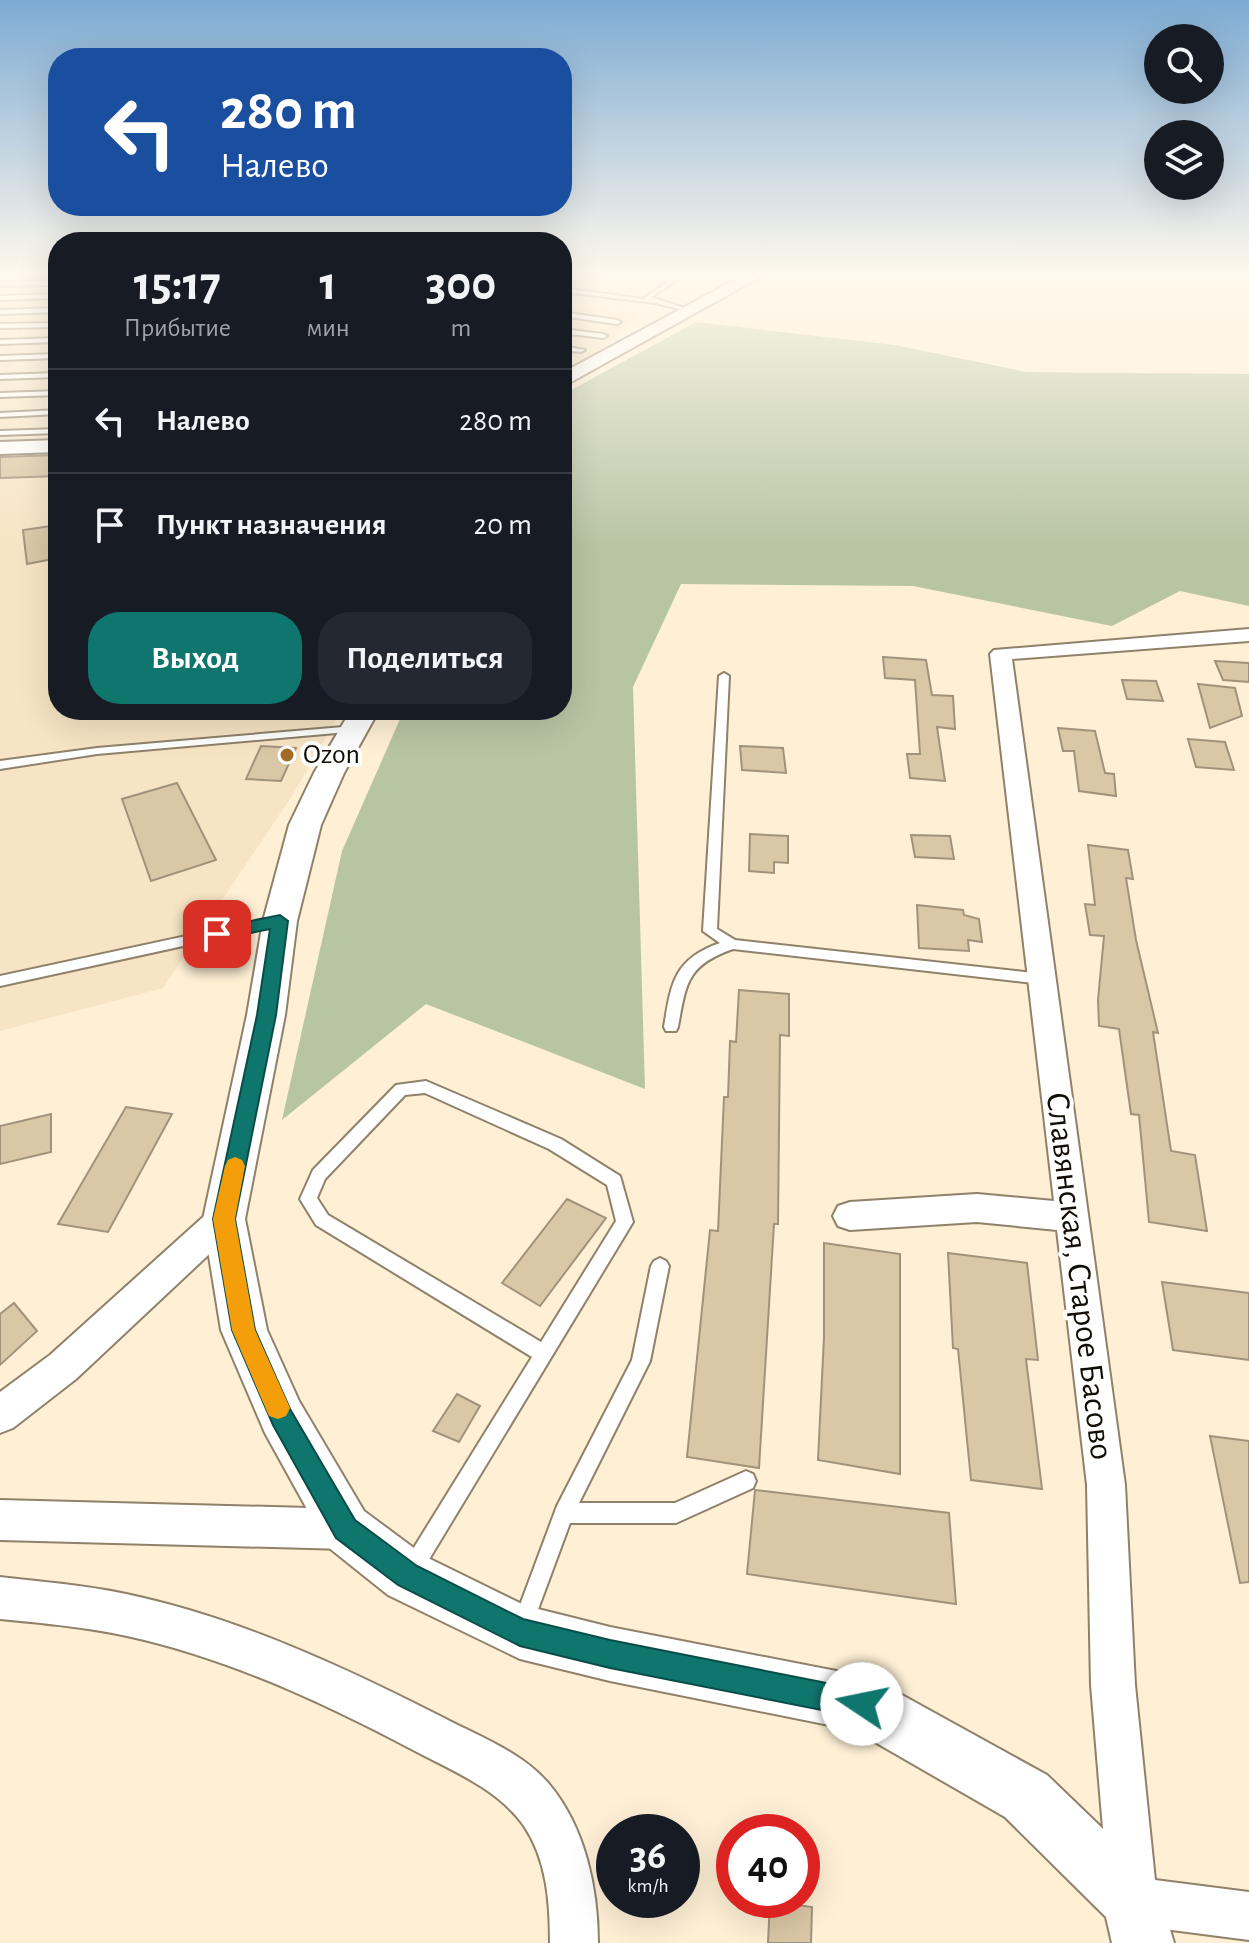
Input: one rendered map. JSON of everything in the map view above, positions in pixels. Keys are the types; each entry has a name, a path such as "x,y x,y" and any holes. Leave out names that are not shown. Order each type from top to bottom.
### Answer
{"street":[{"path":"0,448 48,446"},
{"name":"Славянская, Старое Басово","path":"1138,1922 1113,1685 1106,1485 1001,654 1249,635"},
{"path":"359,720 329,773 305,825 280,921 266,1015 224,1219 244,1330 282,1417 346,1529 407,1576 520,1632 610,1654 862,1704 1026,1796 1138,1922 1249,1916"},
{"path":"850,1216 977,1208 1072,1217"},
{"path":"0,1415 63,1367 224,1219"},
{"path":"0,1520 346,1529"},
{"path":"0,1598 82,1607 143,1619 228,1646 369,1702 509,1778 539,1808 559,1845 571,1891 574,1943"}],"lane":[{"path":"0,377 48,375"},
{"path":"0,395 48,393"},
{"path":"0,415 48,413"},
{"path":"0,433 48,431"},
{"path":"724,676 710,931 732,944"},
{"path":"0,765 352,720"},
{"path":"0,981 280,921"},
{"path":"671,1027 680,976 703,953 732,944 1042,979"},
{"path":"407,1576 544,1354 625,1222 614,1181 555,1144 426,1087 401,1089 319,1175 308,1199 322,1220 544,1354"},
{"path":"520,1632 564,1513 641,1361 660,1266"},
{"path":"564,1513 676,1513 746,1481"}],"shaded area":[{"path":"0,367 48,367 48,441 0,443"},
{"path":"48,457 48,720 336,720 292,796 163,988 0,1031 0,459"}],"green space":[{"path":"614,367 1000,367 1026,372 1249,374 1249,606 1180,591 1112,626 913,586 681,584 633,687 645,1089 426,1004 282,1120 342,851 400,720 572,720 572,390"}],"building":[{"path":"48,455 48,476 0,478 0,457"},
{"path":"48,526 48,560 27,564 23,530"},
{"path":"883,657 926,660 932,695 953,696 955,729 937,727 945,781 910,778 907,754 920,754 915,680 885,678"},
{"path":"1215,661 1249,663 1249,682 1223,680"},
{"path":"1122,680 1156,681 1163,701 1127,699"},
{"path":"1198,684 1235,688 1242,716 1210,728"},
{"path":"1058,728 1095,731 1105,773 1114,774 1116,796 1079,791 1074,751 1063,751"},
{"path":"1188,739 1225,742 1234,770 1196,767"},
{"path":"261,746 296,748 281,781 246,779"},
{"path":"740,746 783,748 786,773 742,770"},
{"path":"177,783 216,860 151,881 122,799"},
{"path":"750,834 788,836 788,863 774,862 774,873 749,871"},
{"path":"911,835 950,836 954,859 915,857"},
{"path":"1088,845 1128,850 1133,879 1126,878 1136,940 1158,1033 1153,1032 1171,1151 1195,1155 1207,1231 1149,1222 1139,1115 1131,1114 1119,1029 1099,1026 1098,1000 1104,936 1090,935 1085,904 1095,905"},
{"path":"917,905 963,910 964,915 979,919 982,942 968,940 969,951 919,948"},
{"path":"739,990 789,994 789,1036 780,1035 778,1224 774,1224 759,1468 687,1457 710,1230 718,1231 724,1097 728,1097 730,1041 736,1042"},
{"path":"126,1107 172,1114 108,1232 58,1224"},
{"path":"51,1114 51,1152 0,1164 0,1126"},
{"path":"567,1199 606,1218 540,1306 502,1283"},
{"path":"824,1243 900,1254 900,1474 818,1460 824,1337"},
{"path":"948,1253 1027,1263 1038,1360 1026,1359 1042,1489 971,1480 958,1349 953,1348"},
{"path":"1162,1282 1249,1293 1249,1360 1173,1350"},
{"path":"14,1303 37,1331 0,1365 0,1314"},
{"path":"457,1394 480,1406 459,1442 433,1431"},
{"path":"1210,1436 1249,1441 1249,1582 1240,1583"},
{"path":"755,1490 949,1513 956,1604 747,1574"},
{"path":"769,1918 812,1918 811,1943 768,1943"}],"slow traffic":[{"path":"235,1166 224,1219 244,1330 278,1408"}],"place":[{"name":"Ozon","path":"287,755"}],"route":[{"path":"217,934 280,921 266,1015 224,1219 244,1330 282,1417 346,1529 407,1576 520,1632 610,1654 862,1704"}]}
